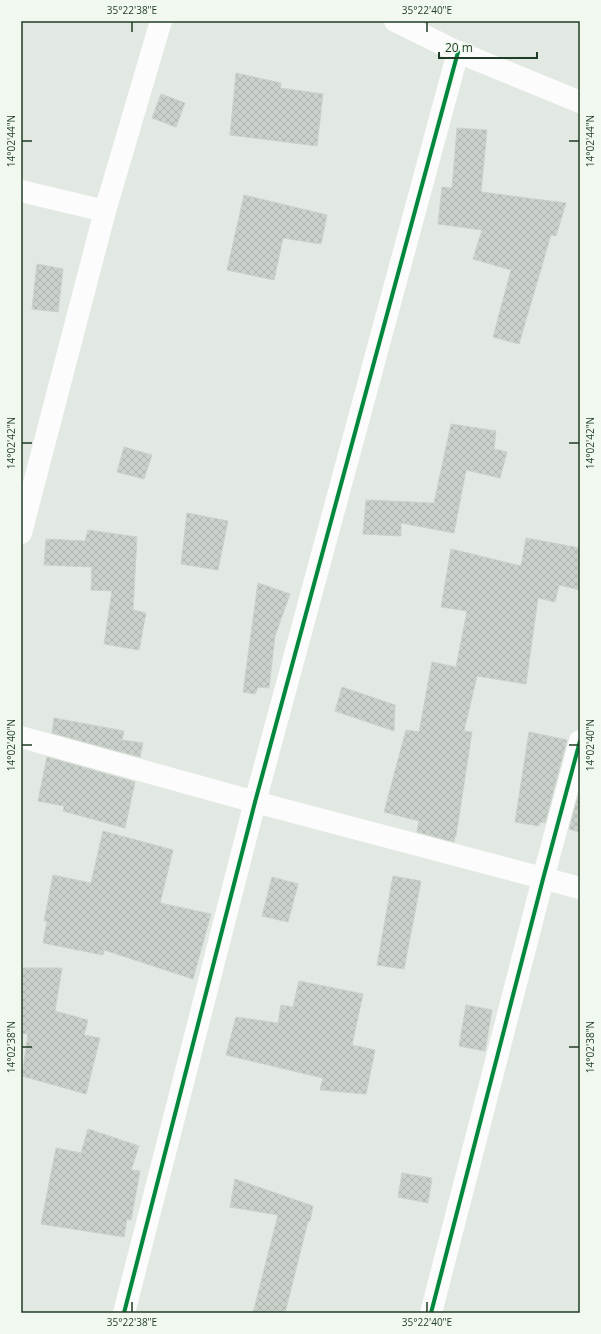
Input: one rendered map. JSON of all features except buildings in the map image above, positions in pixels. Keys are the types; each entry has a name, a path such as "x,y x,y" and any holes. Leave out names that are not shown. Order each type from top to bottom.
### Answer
{"street":[{"path":"21,533 105,211 161,21"},
{"path":"395,21 458,52 580,102"},
{"path":"124,1313 255,802 458,52"},
{"path":"21,191 105,211"},
{"path":"21,737 255,802 580,888"},
{"path":"430,1313 580,741"}],"cycle path":[{"path":"124,1313 255,802 458,52"},
{"path":"431,1313 580,741"}]}
